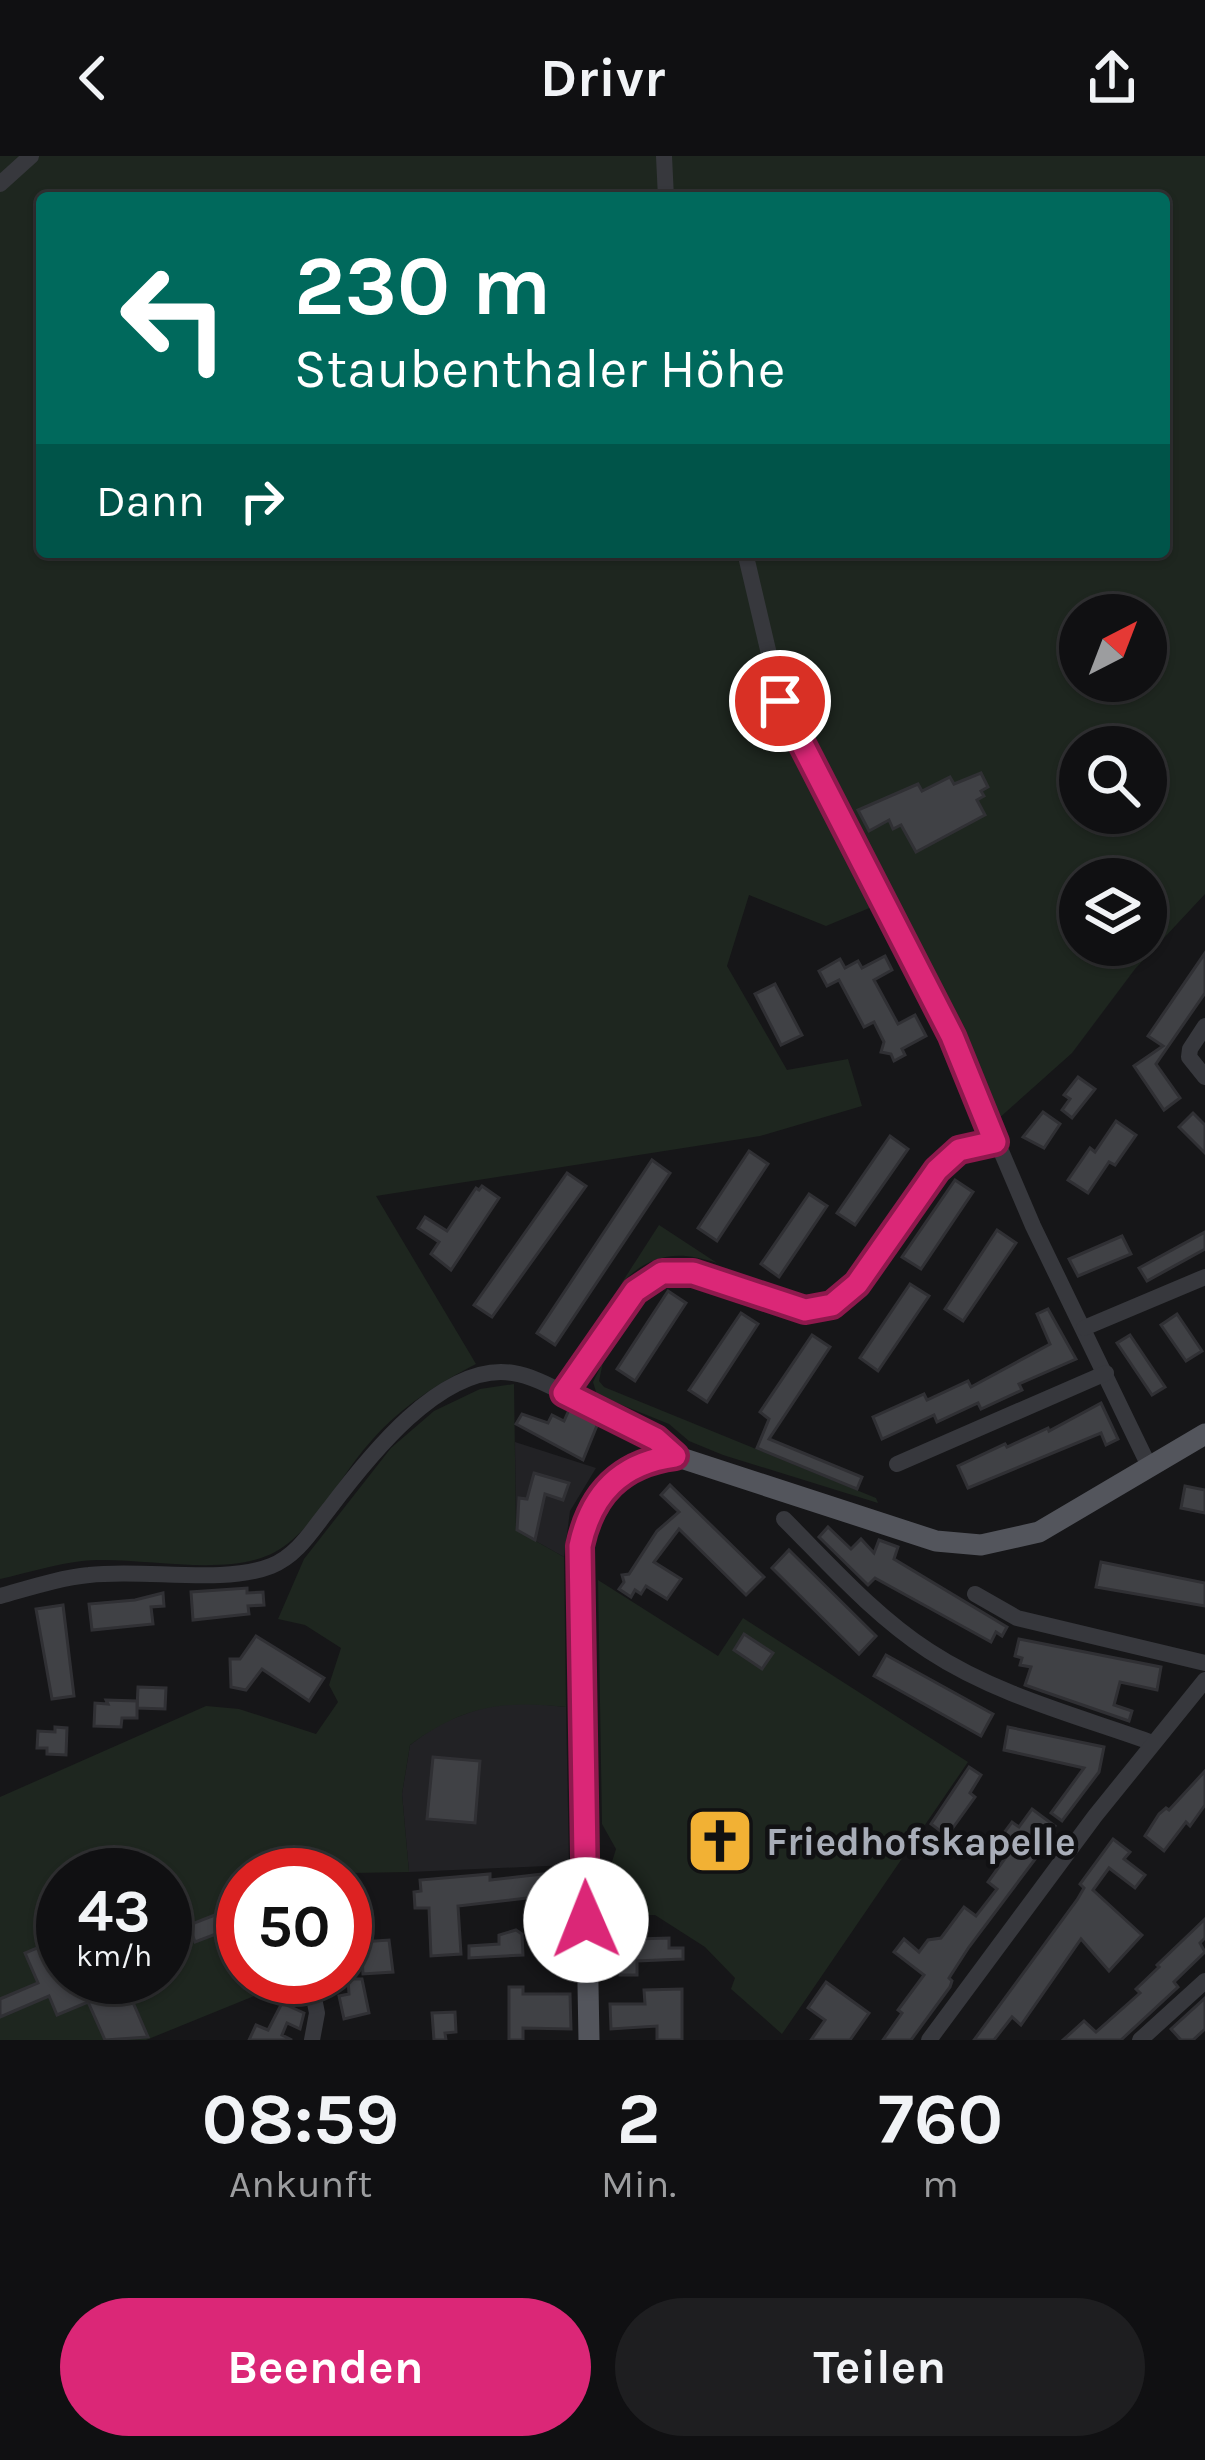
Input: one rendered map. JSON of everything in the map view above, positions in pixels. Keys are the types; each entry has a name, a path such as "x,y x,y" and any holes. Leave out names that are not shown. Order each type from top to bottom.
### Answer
{"main road":[{"path":"589,2040 580,1546 588,1515 611,1482 640,1464 675,1456 936,1541 981,1545 1039,1532 1205,1434"}],"street":[{"path":"0,184 31,156"},
{"path":"664,156 666,192"},
{"path":"746,558 780,701 952,1036 995,1142 1150,1466"},
{"path":"1205,1026 1189,1058 1205,1077"},
{"path":"564,1393 635,1291 662,1273 693,1273 805,1310 832,1305 857,1284 937,1170 959,1150 995,1142"},
{"path":"1084,1328 1205,1277"},
{"path":"0,1596 91,1574 168,1575 266,1568 297,1549 406,1418 460,1384 510,1372 656,1439 675,1456"},
{"path":"897,1464 1106,1373"},
{"path":"784,1519 862,1599 930,1652 1024,1697 1154,1743"},
{"path":"975,1594 1017,1618 1205,1663"},
{"path":"929,2040 1205,1679"},
{"path":"1140,2040 1205,1981"},
{"path":"312,2040 316,2004"}],"shaded area":[{"path":"0,156 1205,156 1205,894 1167,935 1167,858 1059,858 1059,966 1138,966 1072,1053 997,1120 879,904 826,926 749,895 727,966 787,1070 848,1059 862,1106 760,1136 376,1196 476,1364 434,1388 383,1428 303,1529 275,1552 231,1564 82,1561 0,1579"},
{"path":"659,1225 717,1263 690,1256 665,1257 643,1266 621,1284"},
{"path":"603,1362 599,1381 604,1387 876,1498 878,1503 723,1455 689,1441 669,1424 597,1395 593,1382"},
{"path":"514,1384 516,1530 564,1557 566,1707 522,1704 484,1709 448,1722 410,1745 402,1794 409,1872 372,1873 372,1848 216,1848 216,2004 235,2004 146,2040 0,2040 0,1797 206,1706 239,1709 316,1734 338,1702 329,1685 341,1648 305,1625 278,1619 304,1559 391,1448 434,1411 480,1389"},
{"path":"515,1442 596,1468 570,1511 564,1557 516,1530"},
{"path":"598,1580 718,1656 743,1618 968,1762 782,2034 731,1989 735,1978 705,1947 655,1915 608,1916 607,1878 616,1849 602,1824"},
{"path":"520,1702 566,1707 569,1865 409,1872 402,1794 410,1745 438,1724 487,1706"}],"building":[{"path":"981,773 988,787 977,800 985,815 916,852 901,825 893,829 889,820 869,831 858,810 918,784 922,791 950,777 954,784"},
{"path":"1205,953 1205,993 1156,1064 1180,1098 1164,1110 1134,1066 1163,1046 1148,1036"},
{"path":"885,956 892,970 874,980 898,1024 915,1015 926,1036 902,1049 905,1055 894,1061 891,1054 881,1052 884,1042 874,1022 864,1027 839,980 827,986 819,971 840,959 845,968 858,961 862,968"},
{"path":"775,984 802,1035 781,1045 755,994"},
{"path":"1078,1077 1095,1089 1072,1118 1062,1110 1070,1099 1064,1095"},
{"path":"1043,1112 1060,1124 1044,1148 1023,1137"},
{"path":"1193,1113 1205,1125 1205,1153 1179,1127"},
{"path":"1116,1121 1136,1135 1088,1193 1068,1180"},
{"path":"890,1136 908,1149 855,1225 837,1213"},
{"path":"749,1151 768,1164 717,1241 698,1228"},
{"path":"652,1160 670,1173 555,1345 537,1333"},
{"path":"567,1173 586,1186 492,1317 474,1305"},
{"path":"955,1180 973,1192 921,1269 902,1257"},
{"path":"482,1186 499,1198 451,1270 431,1254 439,1242 418,1228 425,1217 447,1231"},
{"path":"809,1194 827,1206 779,1277 761,1264"},
{"path":"997,1230 1016,1243 963,1321 945,1309"},
{"path":"1205,1232 1205,1249 1147,1281 1139,1268"},
{"path":"1122,1236 1131,1254 1078,1276 1069,1259"},
{"path":"910,1284 929,1296 878,1371 860,1358"},
{"path":"668,1291 686,1303 635,1381 617,1369"},
{"path":"1048,1309 1076,1359 1019,1384 1022,1390 981,1409 978,1403 937,1422 934,1415 882,1439 873,1417 924,1394 927,1400 968,1381 971,1387 1050,1344 1037,1314"},
{"path":"741,1313 758,1324 707,1402 689,1390"},
{"path":"1177,1314 1202,1351 1186,1361 1161,1325"},
{"path":"812,1335 830,1347 769,1439 862,1477 857,1489 757,1448 769,1419 760,1412"},
{"path":"1130,1335 1165,1387 1152,1395 1117,1343"},
{"path":"1101,1403 1118,1439 1106,1445 1101,1433 968,1488 958,1466 1005,1444 1049,1431"},
{"path":"569,1410 598,1423 583,1460 516,1424 522,1414 548,1423 552,1415 564,1421"},
{"path":"534,1473 569,1483 563,1500 545,1494 535,1540 517,1530 519,1498 527,1499"},
{"path":"670,1485 764,1577 746,1595 679,1529 654,1562 681,1579 667,1599 646,1586 631,1597 619,1589 622,1575 629,1574 657,1531 679,1512 661,1495"},
{"path":"1185,1486 1205,1490 1205,1513 1181,1508"},
{"path":"828,1527 851,1549 861,1539 874,1553 879,1540 898,1547 894,1559 1007,1627 1002,1636 996,1632 991,1642 875,1578 868,1585 819,1537"},
{"path":"789,1550 876,1636 859,1654 772,1568"},
{"path":"1101,1562 1205,1583 1205,1606 1096,1587"},
{"path":"247,1588 247,1593 263,1592 264,1605 248,1606 249,1614 193,1620 191,1592"},
{"path":"163,1593 164,1606 151,1607 153,1624 92,1630 89,1604"},
{"path":"63,1605 74,1696 52,1699 36,1609"},
{"path":"744,1634 773,1653 762,1669 734,1650"},
{"path":"256,1636 324,1678 309,1701 262,1669 246,1690 231,1687 230,1659 240,1659"},
{"path":"1019,1639 1161,1667 1157,1690 1120,1682 1114,1705 1132,1711 1129,1721 1025,1685 1031,1667 1020,1665 1022,1658 1015,1656"},
{"path":"886,1655 993,1714 981,1736 874,1676"},
{"path":"138,1687 166,1688 165,1709 137,1708"},
{"path":"106,1700 137,1701 137,1718 122,1718 121,1727 94,1726 95,1703 108,1704"},
{"path":"55,1727 67,1728 66,1755 37,1748 38,1731 55,1732"},
{"path":"1008,1727 1104,1747 1099,1772 1062,1821 1051,1813 1084,1768 1004,1750"},
{"path":"433,1757 480,1761 475,1823 427,1819"},
{"path":"969,1767 981,1775 970,1793 975,1797 947,1836 931,1824"},
{"path":"1205,1771 1205,1805 1164,1851 1145,1836 1159,1814 1169,1810"},
{"path":"1032,1809 1055,1826 1045,1846 969,1947 949,1978 950,1987 911,2040 883,2040 924,1975 894,1952 904,1939 919,1952 928,1940 941,1938 964,1907 976,1916 997,1889 988,1882 1011,1850 998,1841 1012,1822 1019,1827"},
{"name":"Friedhofskapelle","path":"728,1819 737,1823 738,1835 722,1859 702,1845 718,1823"},
{"path":"1113,1839 1130,1852 1124,1859 1145,1875 1135,1888 1109,1868 1093,1890 1142,1935 1109,1971 1081,1939 1021,2025 1012,2017 994,2040 974,2040 1077,1900 1084,1888 1080,1884"},
{"path":"560,1872 562,1894 458,1906 461,1954 431,1956 429,1908 415,1908 414,1892 421,1891 420,1880 490,1874 490,1880"},
{"path":"216,1914 216,1934 195,1942 192,1924"},
{"path":"1205,1919 1205,1938 1200,1943 1205,1952 1174,1982 1178,1987 1121,2040 1063,2040 1084,2021 1096,2032 1140,1993 1136,1989 1157,1965"},
{"path":"636,1928 636,1939 669,1938 669,1948 683,1948 683,1959 637,1961 637,1975 620,1975 619,1929"},
{"path":"516,1930 522,1934 523,1955 469,1958 469,1946 499,1944 499,1935"},
{"path":"389,1940 393,1972 372,1973 372,1941"},
{"path":"36,1948 36,1978 25,1953"},
{"path":"826,1982 869,2013 850,2040 811,2040 825,2020 808,2008"},
{"path":"36,1984 36,2002 0,2017 0,1999"},
{"path":"509,1987 523,1987 523,1994 570,1994 571,2029 523,2028 523,2040 509,2040"},
{"path":"682,1989 682,2040 657,2040 657,2026 611,2029 610,2004 645,2004 644,1990"},
{"path":"1205,1998 1205,2029 1193,2040 1181,2040 1171,2029"},
{"path":"52,2004 83,2004 57,2015"},
{"path":"89,2004 134,2004 148,2037 105,2040"},
{"path":"281,2004 304,2013 300,2029 287,2023 282,2035 292,2040 249,2040 256,2025 268,2030"},
{"path":"341,2004 367,2004 369,2013 344,2019"},
{"path":"455,2012 456,2032 445,2033 446,2040 434,2040 432,2013"}],"place":[{"name":"Friedhofskapelle","path":"720,1841"}],"route":[{"path":"586,1920 580,1546 588,1515 611,1482 629,1468 675,1456 656,1439 564,1393 635,1291 662,1273 693,1273 805,1310 832,1305 857,1284 937,1170 959,1150 995,1142 952,1036 780,701"}]}
